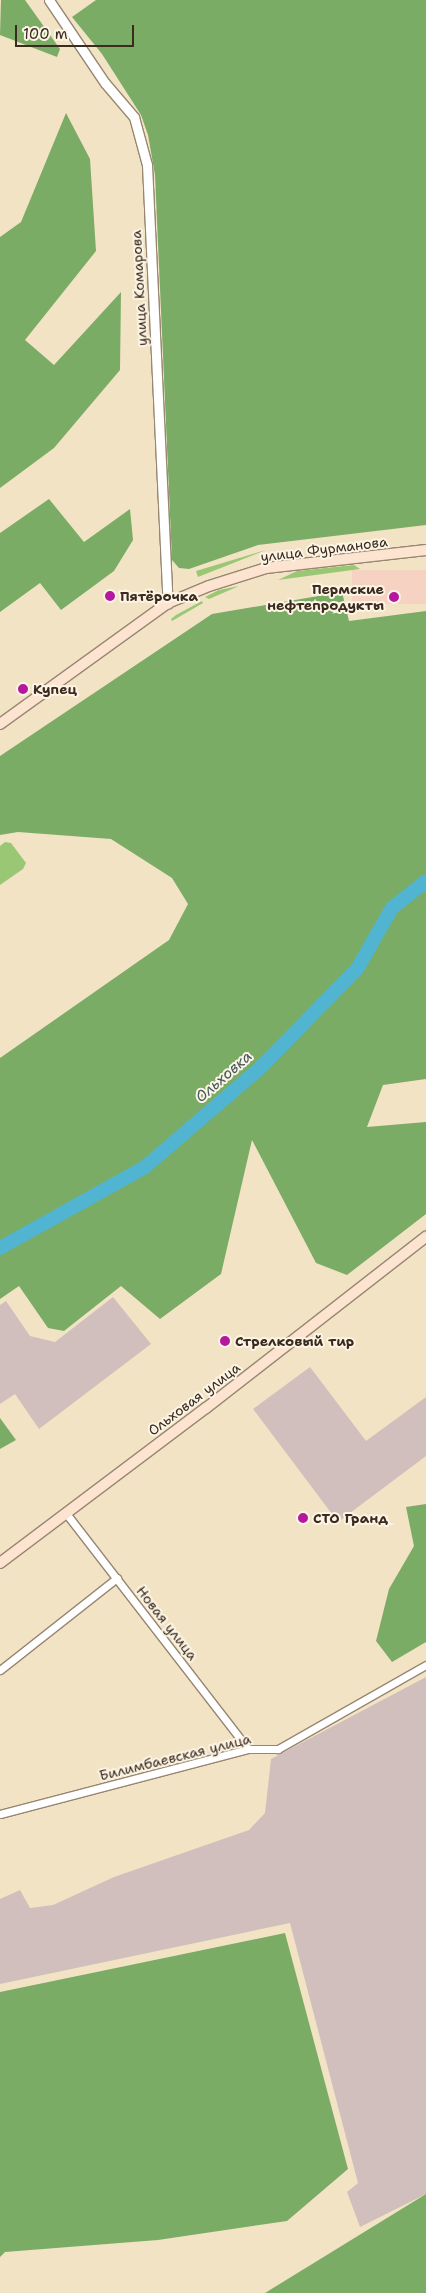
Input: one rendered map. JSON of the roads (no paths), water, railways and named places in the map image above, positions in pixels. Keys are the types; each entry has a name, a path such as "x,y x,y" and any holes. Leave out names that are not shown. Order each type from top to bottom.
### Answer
{"main road":[{"name":"улица Фурманова","path":"0,724 168,603 209,586 266,568 426,550"},
{"name":"Ольховая улица","path":"0,1563 425,1240"}],"street":[{"name":"улица Комарова","path":"49,0 105,83 134,117 147,165 168,603"},
{"name":"Новая улица","path":"65,1512 248,1749"},
{"path":"0,1670 116,1578"},
{"name":"Билимбаевская улица","path":"0,1814 248,1749 278,1749 426,1665"}],"waterway":[{"name":"Ольховка","path":"0,1248 145,1167 260,1068 357,969 392,908 426,881"}],"place":[{"name":"Пятёрочка","path":"110,596"},
{"name":"Пермские нефтепродукты","path":"394,597"},
{"name":"Купец","path":"23,689"},
{"name":"Стрелковый тир","path":"225,1341"},
{"name":"СТО Гранд","path":"303,1518"}]}
